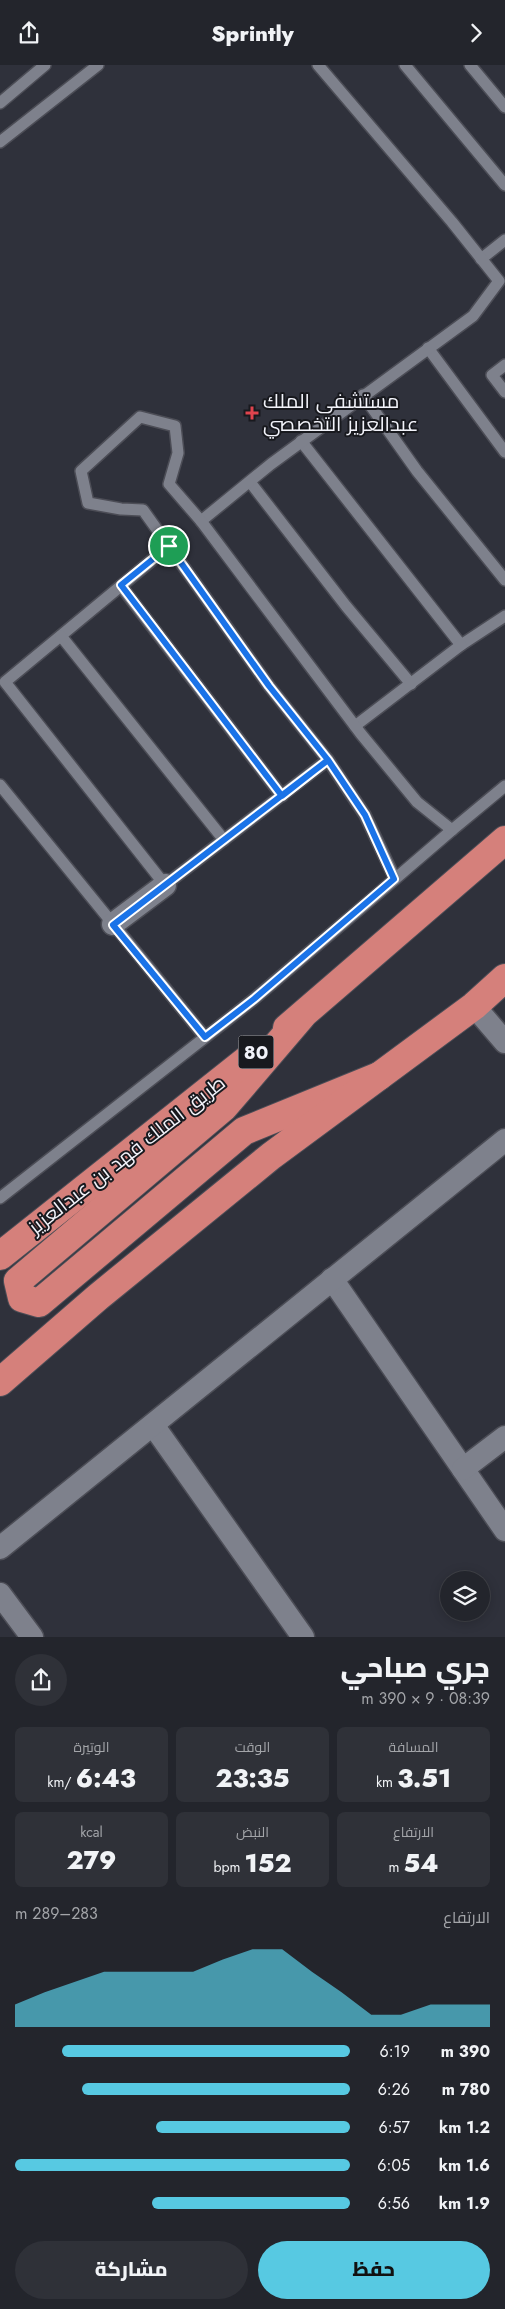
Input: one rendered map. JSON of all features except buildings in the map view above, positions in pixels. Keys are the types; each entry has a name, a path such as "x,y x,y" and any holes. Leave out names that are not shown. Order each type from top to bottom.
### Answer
{"highway":[{"name":"طريق الملك فهد بن عبدالعزيز","path":"0,1255 301,1017 505,840"},
{"path":"0,1382 98,1297 264,1162 474,1006 505,978"},
{"path":"301,1017 224,1107 18,1281 22,1298 39,1303 244,1131 379,1077"}],"street":[{"path":"113,925 166,885"},
{"path":"474,1006 505,1042"},
{"path":"0,1548 505,1140"},
{"path":"332,1279 505,1531"},
{"path":"152,1425 303,1637"},
{"path":"462,1469 505,1437"},
{"path":"0,1594 32,1637"}],"lane":[{"path":"1,99 45,65"},
{"path":"0,142 98,65"},
{"path":"201,521 301,441 473,316 499,281 318,65"},
{"path":"405,65 505,185"},
{"path":"470,65 505,107"},
{"path":"481,259 505,240"},
{"path":"428,349 505,452"},
{"path":"505,365 492,375 505,392"},
{"path":"363,395 418,471 505,580"},
{"path":"394,879 365,815 328,760 269,686 143,510 121,509 88,503 82,471 140,417 174,426 178,453 169,484 201,521 355,726 418,802 452,830"},
{"path":"301,441 461,645"},
{"path":"250,482 346,607 411,684"},
{"path":"169,546 3,685 166,885 328,760"},
{"path":"121,585 282,796"},
{"path":"355,726 461,645 505,616"},
{"path":"61,636 224,840"},
{"path":"0,785 205,1037"},
{"path":"0,1198 254,999 505,786"}],"place":[{"name":"مستشفى الملك عبدالعزيز التخصصي","path":"252,413"}],"route":[{"path":"169,546 121,585 282,796 328,760 365,815 394,879 254,999 205,1037 113,925 282,796 328,760 269,686 169,546"}]}
